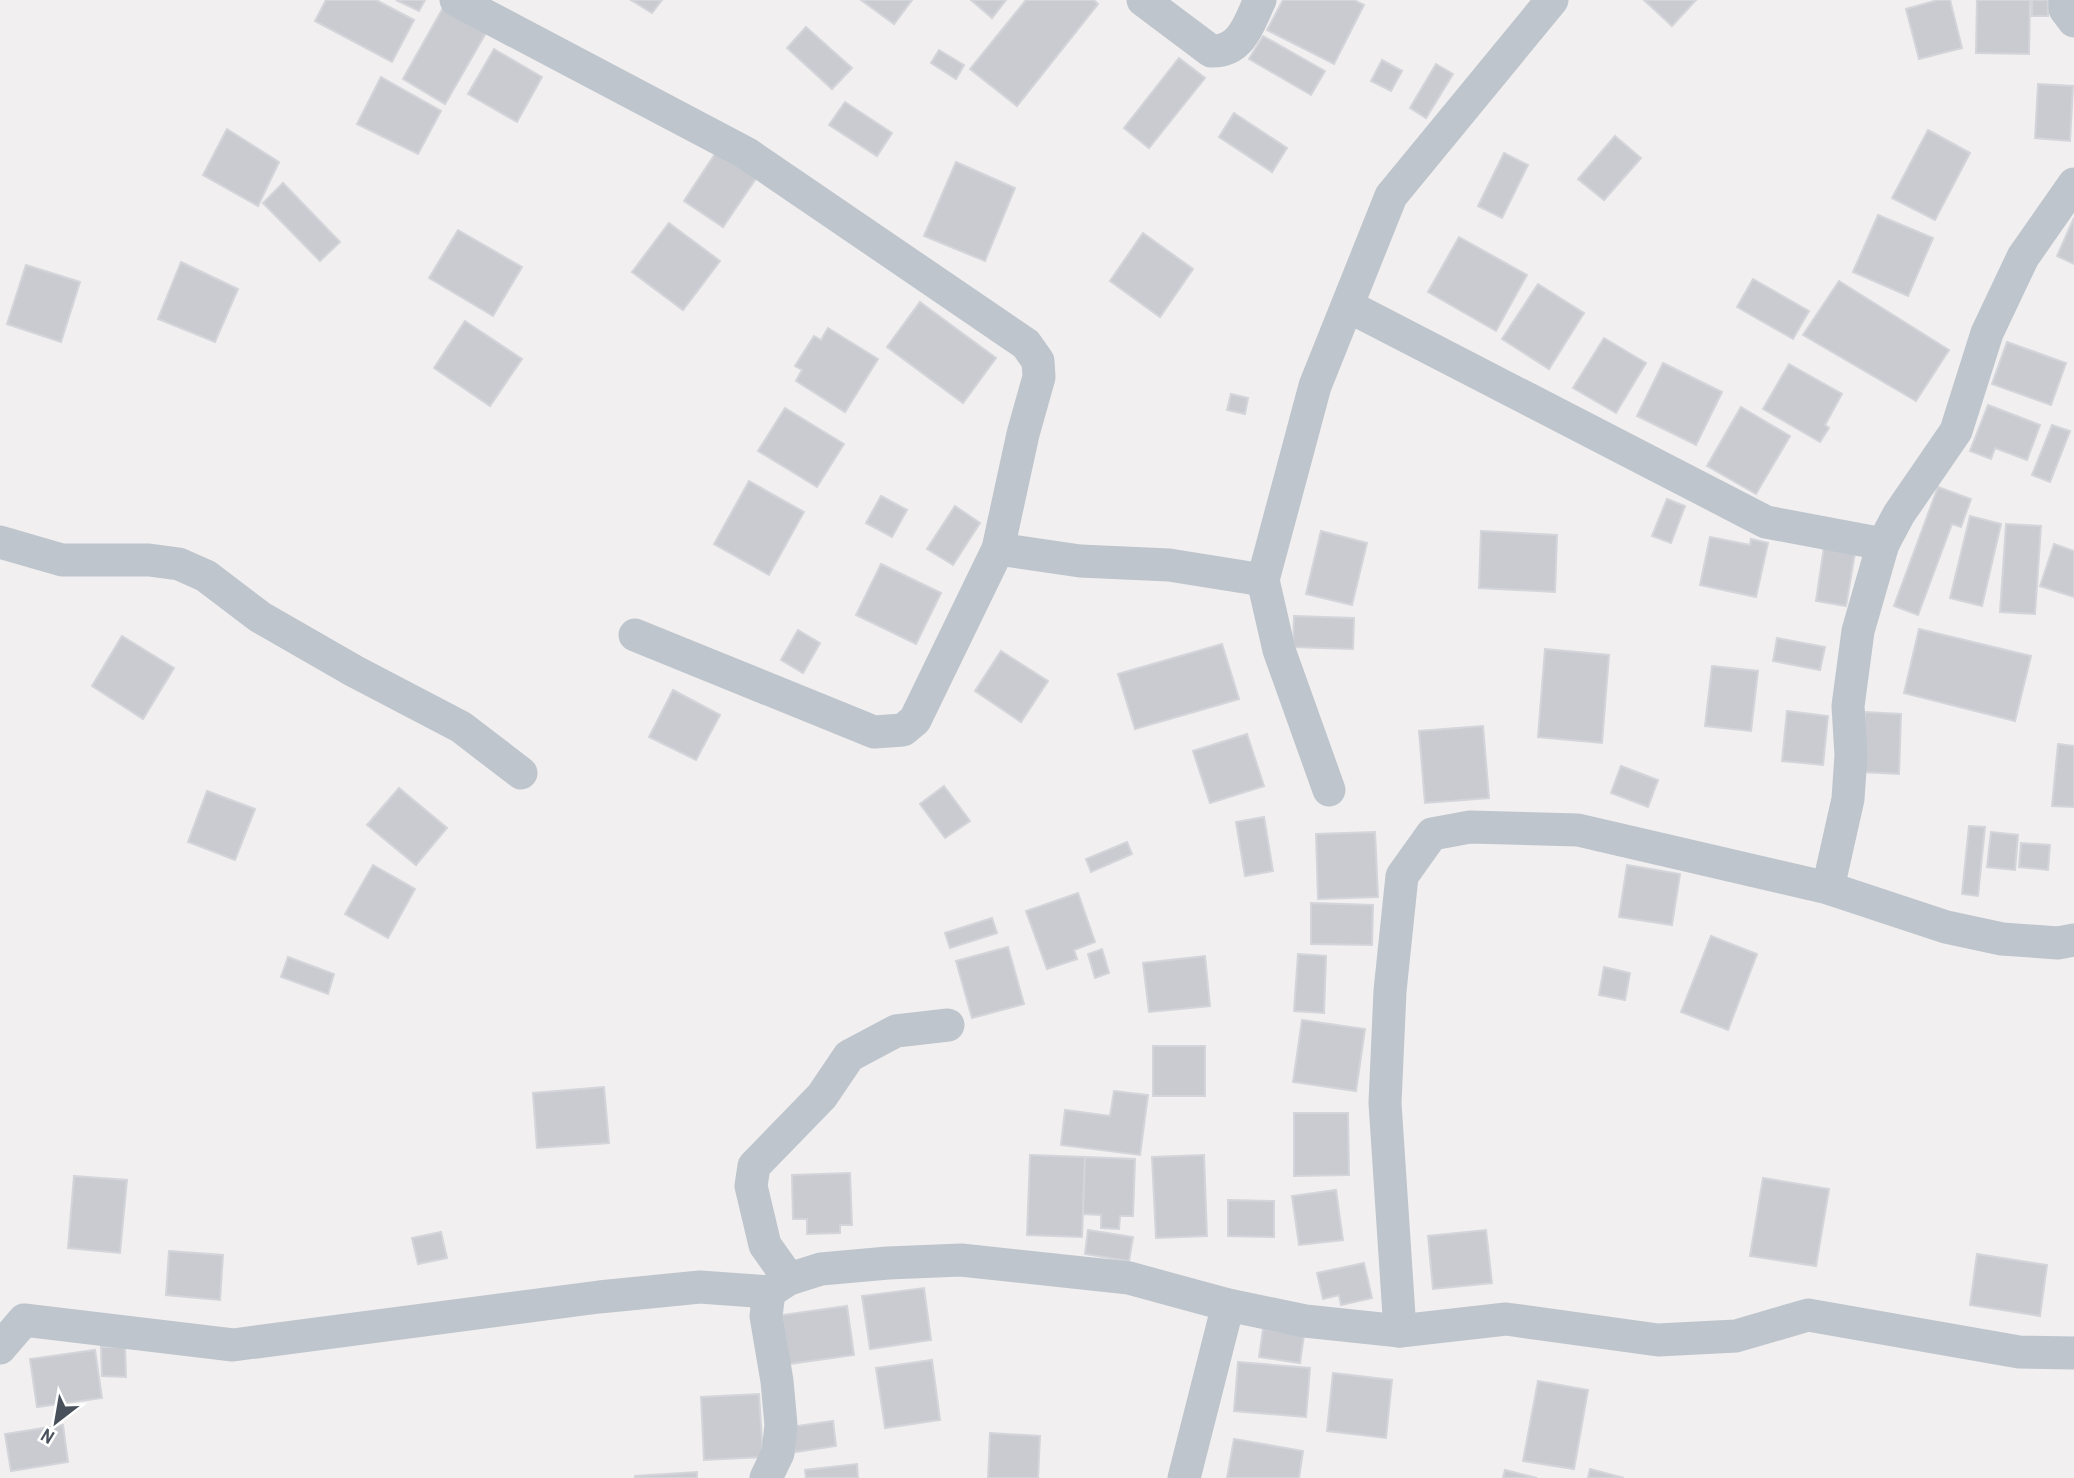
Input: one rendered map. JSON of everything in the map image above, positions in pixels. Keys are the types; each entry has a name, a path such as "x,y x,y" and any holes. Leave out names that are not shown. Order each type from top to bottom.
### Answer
{"street":[{"path":"456,0 746,153 1026,344 1038,361 1039,377 1023,434 998,549 915,720 903,730 874,732 635,635"},
{"path":"1143,0 1211,51 1223,51 1234,46 1244,33 1260,0"},
{"path":"1329,790 1279,650 1263,580 1315,386 1391,196 1552,0"},
{"path":"2065,0 2065,9 2074,21"},
{"path":"1828,888 1848,799 1851,755 1848,706 1858,631 1883,544 1899,514 1956,431 1987,333 2017,270 2074,184"},
{"path":"1348,306 1766,522 1883,544"},
{"path":"0,542 62,560 149,560 179,564 206,576 260,617 354,671 461,727 521,773"},
{"path":"998,549 1080,561 1169,565 1263,580"},
{"path":"1400,1331 1385,1103 1390,991 1402,876 1432,834 1469,827 1578,830 1828,888 1946,927 2002,939 2058,943 2074,940"},
{"path":"766,1478 778,1453 781,1424 778,1381 766,1316 779,1286 765,1245 751,1186 754,1166 822,1096 849,1056 896,1031 948,1025"},
{"path":"0,1348 24,1320 233,1345 599,1297 700,1287 779,1286 821,1269 961,1260 1129,1278 1228,1305 1305,1321 1400,1331 1506,1319 1658,1340 1736,1336 1808,1315 2019,1352 2074,1353"},
{"path":"1184,1478 1228,1305"}],"building":[{"path":"326,0 376,0 414,20 392,62 315,21"},
{"path":"396,0 425,0 419,11"},
{"path":"631,0 662,0 652,13"},
{"path":"861,0 912,0 894,24"},
{"path":"971,0 1006,0 992,18"},
{"path":"1026,0 1094,0 1098,4 1017,106 970,69"},
{"path":"1283,0 1354,0 1364,5 1334,64 1267,30"},
{"path":"1644,0 1696,0 1672,26"},
{"path":"1938,0 1950,0 1962,48 1919,59 1906,9"},
{"path":"1977,0 2030,0 2029,54 1976,53"},
{"path":"2032,0 2048,0 2048,16 2032,16"},
{"path":"444,6 487,31 445,104 403,79"},
{"path":"806,27 852,68 832,89 787,48"},
{"path":"1263,36 1325,71 1311,95 1249,59"},
{"path":"494,49 542,77 517,122 468,94"},
{"path":"939,50 964,65 956,79 931,63"},
{"path":"1179,58 1205,78 1149,148 1124,128"},
{"path":"1382,60 1402,71 1391,91 1371,81"},
{"path":"1436,64 1453,74 1426,118 1410,108"},
{"path":"381,77 441,111 418,154 357,124"},
{"path":"2038,84 2073,86 2070,141 2035,138"},
{"path":"845,102 892,133 877,156 829,125"},
{"path":"1234,113 1287,148 1272,172 1219,137"},
{"path":"227,129 279,162 258,206 203,175"},
{"path":"1928,130 1970,153 1935,220 1892,198"},
{"path":"1615,136 1641,158 1604,200 1578,179"},
{"path":"719,148 759,174 723,227 684,201"},
{"path":"1504,153 1528,165 1502,218 1478,206"},
{"path":"956,162 1015,188 985,261 924,236"},
{"path":"283,183 340,242 320,261 263,203"},
{"path":"1878,215 1933,238 1908,296 1853,272"},
{"path":"2074,218 2074,264 2057,256"},
{"path":"669,223 720,261 683,310 632,272"},
{"path":"458,230 522,267 493,316 429,278"},
{"path":"1143,233 1193,269 1160,317 1110,281"},
{"path":"1459,237 1527,275 1496,331 1428,292"},
{"path":"181,262 238,289 215,342 158,319"},
{"path":"26,265 80,282 61,342 7,324"},
{"path":"1753,279 1809,311 1793,339 1737,307"},
{"path":"1839,281 1949,350 1916,401 1803,335"},
{"path":"1538,284 1584,313 1549,369 1502,339"},
{"path":"920,302 996,358 963,403 887,347"},
{"path":"465,321 522,359 490,406 434,368"},
{"path":"828,328 878,359 845,412 796,381 802,370 795,366 814,336 821,340"},
{"path":"1604,338 1646,363 1616,413 1573,388"},
{"path":"2007,342 2066,363 2051,405 1992,384"},
{"path":"1663,363 1722,392 1696,445 1637,416"},
{"path":"1789,364 1842,394 1825,425 1829,428 1820,442 1763,409"},
{"path":"1231,394 1248,398 1245,414 1227,410"},
{"path":"1988,405 2040,425 2027,460 1995,448 1991,459 1970,451"},
{"path":"1741,407 1790,436 1756,494 1707,466"},
{"path":"785,408 844,444 817,487 758,451"},
{"path":"2052,425 2070,431 2050,482 2032,475"},
{"path":"749,481 804,512 769,575 714,544"},
{"path":"1938,487 1971,499 1961,527 1952,524 1918,615 1894,606"},
{"path":"881,496 907,510 892,537 866,523"},
{"path":"1667,499 1685,506 1671,543 1652,536"},
{"path":"955,506 980,523 953,565 927,549"},
{"path":"1970,516 2001,524 1982,606 1950,598"},
{"path":"2006,524 2041,526 2035,614 2000,612"},
{"path":"1321,531 1367,543 1352,605 1306,594"},
{"path":"1481,531 1557,535 1555,592 1479,588"},
{"path":"1710,537 1750,545 1751,539 1768,543 1756,597 1700,585"},
{"path":"2054,544 2074,551 2074,597 2040,586"},
{"path":"1824,547 1855,553 1846,606 1816,601"},
{"path":"881,564 941,593 916,644 856,615"},
{"path":"1294,616 1354,618 1353,649 1293,647"},
{"path":"1919,629 2031,656 2015,721 1904,693"},
{"path":"798,630 820,643 803,673 781,660"},
{"path":"122,636 174,668 143,719 92,686"},
{"path":"1777,638 1825,647 1820,670 1773,661"},
{"path":"1222,644 1239,699 1135,729 1118,674"},
{"path":"1545,649 1609,655 1602,743 1538,737"},
{"path":"1001,651 1048,681 1021,722 975,691"},
{"path":"1712,666 1758,671 1751,731 1705,726"},
{"path":"673,690 720,715 696,760 649,737"},
{"path":"1787,711 1828,716 1823,765 1782,761"},
{"path":"1865,712 1901,714 1899,774 1862,772"},
{"path":"1483,726 1489,798 1425,803 1419,731"},
{"path":"1247,734 1264,786 1210,803 1193,751"},
{"path":"2058,744 2074,746 2074,807 2052,806"},
{"path":"1621,766 1658,780 1648,807 1611,793"},
{"path":"944,786 970,821 945,838 920,804"},
{"path":"399,788 447,828 416,865 367,825"},
{"path":"207,791 255,809 235,860 188,842"},
{"path":"1264,817 1273,871 1245,876 1236,822"},
{"path":"1969,826 1985,827 1978,896 1962,894"},
{"path":"1375,832 1378,897 1318,899 1316,834"},
{"path":"1991,832 2018,835 2015,870 1987,867"},
{"path":"1127,842 1132,854 1091,872 1086,859"},
{"path":"2021,843 2050,845 2048,870 2019,867"},
{"path":"373,865 415,889 388,938 345,914"},
{"path":"1627,865 1680,874 1672,925 1619,917"},
{"path":"1078,893 1095,942 1074,950 1077,959 1047,969 1026,911"},
{"path":"1311,903 1373,905 1372,945 1311,944"},
{"path":"992,918 997,933 950,948 945,933"},
{"path":"1711,936 1757,954 1728,1030 1681,1012"},
{"path":"1008,947 1024,1004 972,1018 956,961"},
{"path":"1102,949 1109,973 1095,978 1088,954"},
{"path":"1298,954 1326,956 1324,1013 1294,1011"},
{"path":"1205,956 1210,1006 1149,1012 1143,963"},
{"path":"288,957 334,974 328,994 281,977"},
{"path":"1604,967 1630,973 1625,1000 1599,995"},
{"path":"1302,1020 1365,1029 1356,1091 1293,1082"},
{"path":"1153,1046 1205,1046 1205,1096 1153,1096"},
{"path":"604,1087 609,1143 537,1148 533,1093"},
{"path":"1114,1091 1148,1095 1140,1155 1061,1145 1065,1110 1110,1116"},
{"path":"1294,1113 1348,1113 1349,1175 1294,1176"},
{"path":"1030,1155 1085,1157 1082,1237 1027,1235"},
{"path":"1204,1155 1207,1236 1156,1238 1152,1157"},
{"path":"1085,1157 1135,1159 1133,1216 1120,1216 1119,1229 1101,1228 1101,1215 1083,1214"},
{"path":"850,1173 852,1225 840,1225 840,1233 807,1234 807,1219 793,1219 792,1175"},
{"path":"74,1176 127,1180 120,1253 68,1248"},
{"path":"1763,1178 1829,1189 1816,1266 1750,1256"},
{"path":"1336,1190 1343,1240 1299,1245 1292,1196"},
{"path":"1228,1200 1274,1201 1274,1237 1228,1236"},
{"path":"1088,1230 1133,1237 1129,1261 1085,1254"},
{"path":"1486,1230 1492,1283 1433,1289 1428,1236"},
{"path":"441,1232 447,1258 418,1264 412,1238"},
{"path":"169,1251 223,1255 220,1300 166,1295"},
{"path":"1977,1254 2047,1265 2040,1316 1970,1305"},
{"path":"1364,1263 1372,1298 1341,1305 1339,1295 1323,1299 1317,1273"},
{"path":"924,1288 931,1340 870,1349 862,1296"},
{"path":"847,1306 854,1355 789,1364 782,1315"},
{"path":"1263,1329 1304,1335 1300,1363 1259,1357"},
{"path":"101,1347 125,1347 126,1377 102,1376"},
{"path":"95,1350 102,1398 37,1407 30,1359"},
{"path":"932,1360 940,1420 885,1428 876,1368"},
{"path":"1238,1362 1310,1368 1306,1417 1234,1411"},
{"path":"1333,1373 1392,1380 1386,1438 1327,1431"},
{"path":"1538,1381 1588,1390 1574,1469 1523,1461"},
{"path":"759,1394 763,1457 704,1460 701,1397"},
{"path":"833,1421 836,1446 795,1452 790,1427"},
{"path":"63,1425 68,1462 11,1471 5,1434"},
{"path":"990,1433 1040,1436 1038,1478 988,1478"},
{"path":"1234,1439 1303,1451 1299,1478 1227,1478"},
{"path":"857,1464 858,1478 806,1478 805,1470"},
{"path":"1590,1469 1624,1478 1588,1478"},
{"path":"1505,1470 1537,1478 1503,1478"},
{"path":"697,1472 697,1478 635,1478 635,1476"}]}
